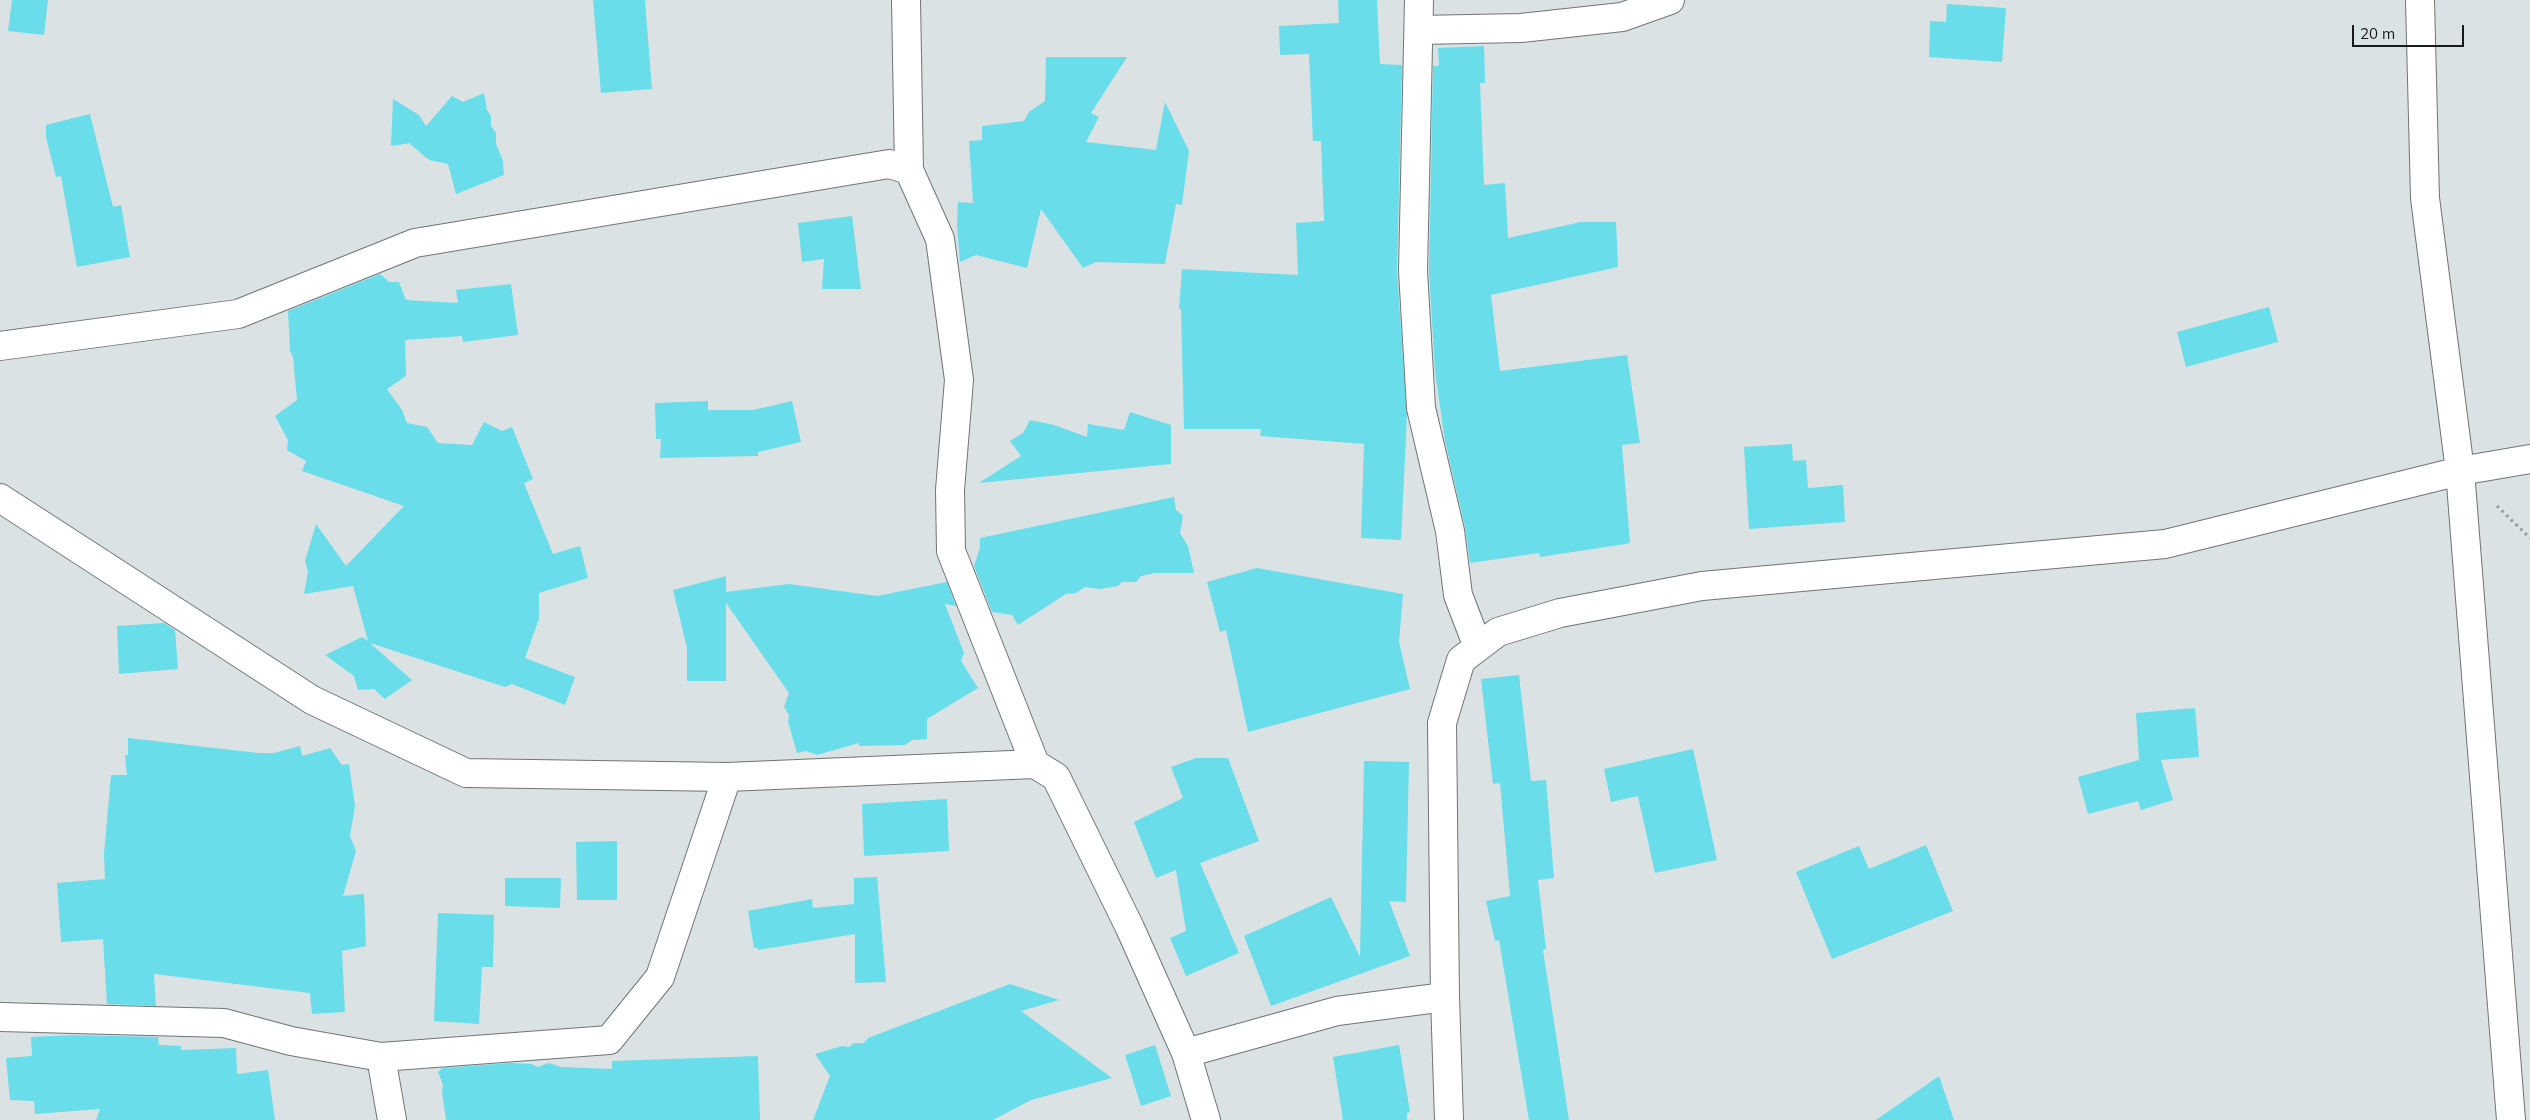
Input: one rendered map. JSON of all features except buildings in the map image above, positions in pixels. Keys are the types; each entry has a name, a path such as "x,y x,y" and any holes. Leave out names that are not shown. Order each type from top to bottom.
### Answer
{"street":[{"path":"906,0 909,170 940,239 959,380 950,490 951,551 1035,764"},
{"path":"1419,0 1413,271 1420,408 1450,531 1458,595 1478,647"},
{"path":"1419,30 1521,28 1622,17 1670,0"},
{"path":"2420,0 2425,198 2460,472 2511,1120"},
{"path":"0,346 238,314 415,242 889,164 909,170"},
{"path":"1449,1120 1444,997 1442,723 1461,660 1498,632 1560,612 1702,586 2165,544 2460,472 2530,459"},
{"path":"0,498 312,700 466,772 727,777 1035,764 1056,777 1130,928 1186,1054 1206,1120"},
{"path":"0,1017 224,1024 291,1041 381,1057 610,1040 660,977 727,777"},
{"path":"1186,1054 1337,1012 1444,997"},
{"path":"381,1057 392,1120"}]}
